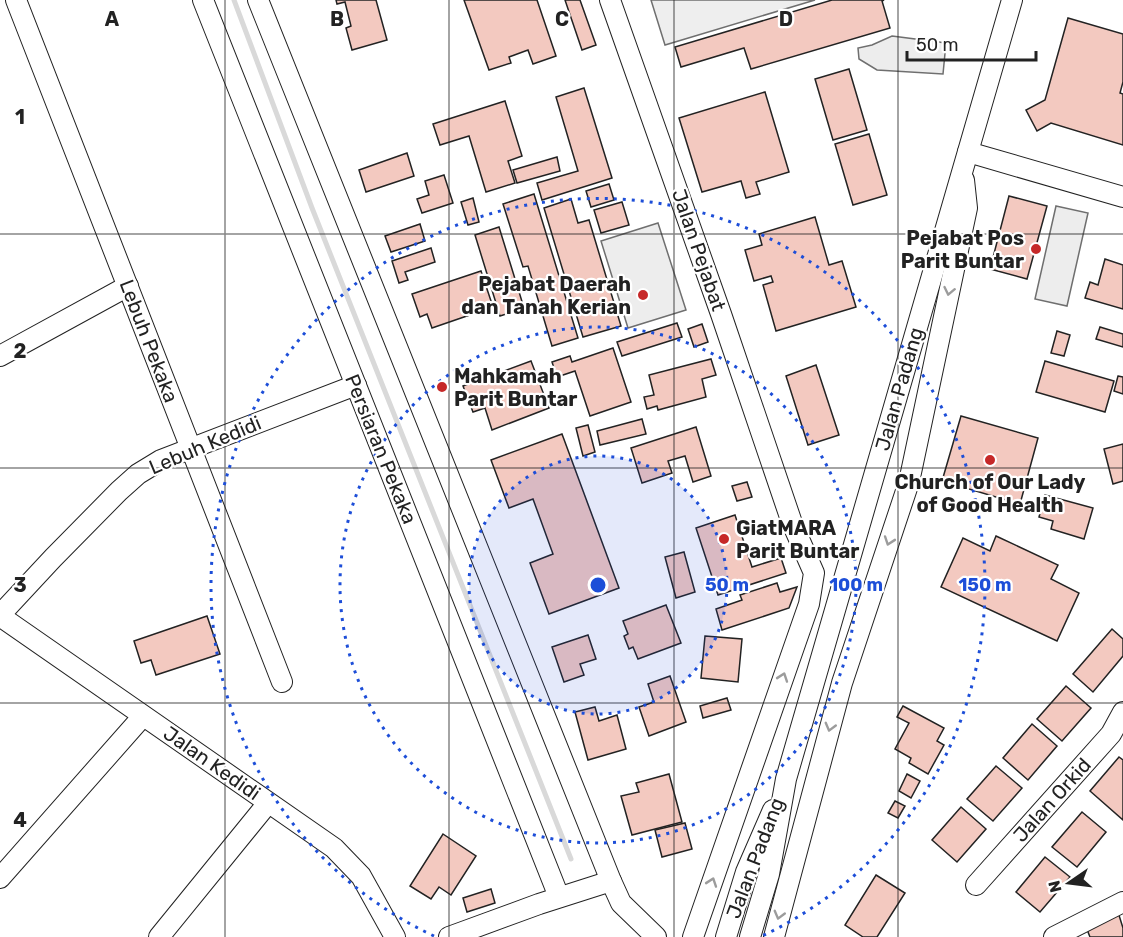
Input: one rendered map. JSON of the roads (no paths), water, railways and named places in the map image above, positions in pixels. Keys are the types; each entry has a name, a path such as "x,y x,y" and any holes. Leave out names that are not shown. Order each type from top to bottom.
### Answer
{"street":[{"name":"Lebuh Pekaka","path":"16,0 282,682"},
{"name":"Persiaran Pekaka","path":"203,0 560,897"},
{"path":"258,0 611,881 621,903 656,937"},
{"name":"Jalan Pejabat","path":"610,0 792,523 814,573 809,604 693,937"},
{"name":"Jalan Padang","path":"750,937 769,874 786,779 1012,0"},
{"path":"968,152 1123,197"},
{"path":"774,937 842,683 909,482 967,208 963,172"},
{"path":"0,356 128,286"},
{"name":"Lebuh Kedidi","path":"0,616 53,558 138,474 161,460 356,385"},
{"name":"Jalan Kedidi","path":"0,616 334,848 361,876 381,914 398,935"},
{"name":"Jalan Orkid","path":"975,885 1111,734 1123,712"},
{"path":"0,878 143,716"},
{"name":"Jalan Padang","path":"726,937 746,872 786,779"},
{"path":"163,936 268,803"},
{"path":"449,937 611,881"},
{"path":"1054,937 1123,902"}],"waterway":[{"path":"234,0 312,208 571,859"}],"place":[{"name":"Pejabat Pos Parit Buntar","path":"1036,249"},
{"name":"Pejabat Daerah dan Tanah Kerian","path":"643,295"},
{"name":"Mahkamah Parit Buntar","path":"442,387"},
{"name":"Church of Our Lady of Good Health","path":"990,460"},
{"name":"GiatMARA Parit Buntar","path":"724,539"}]}
